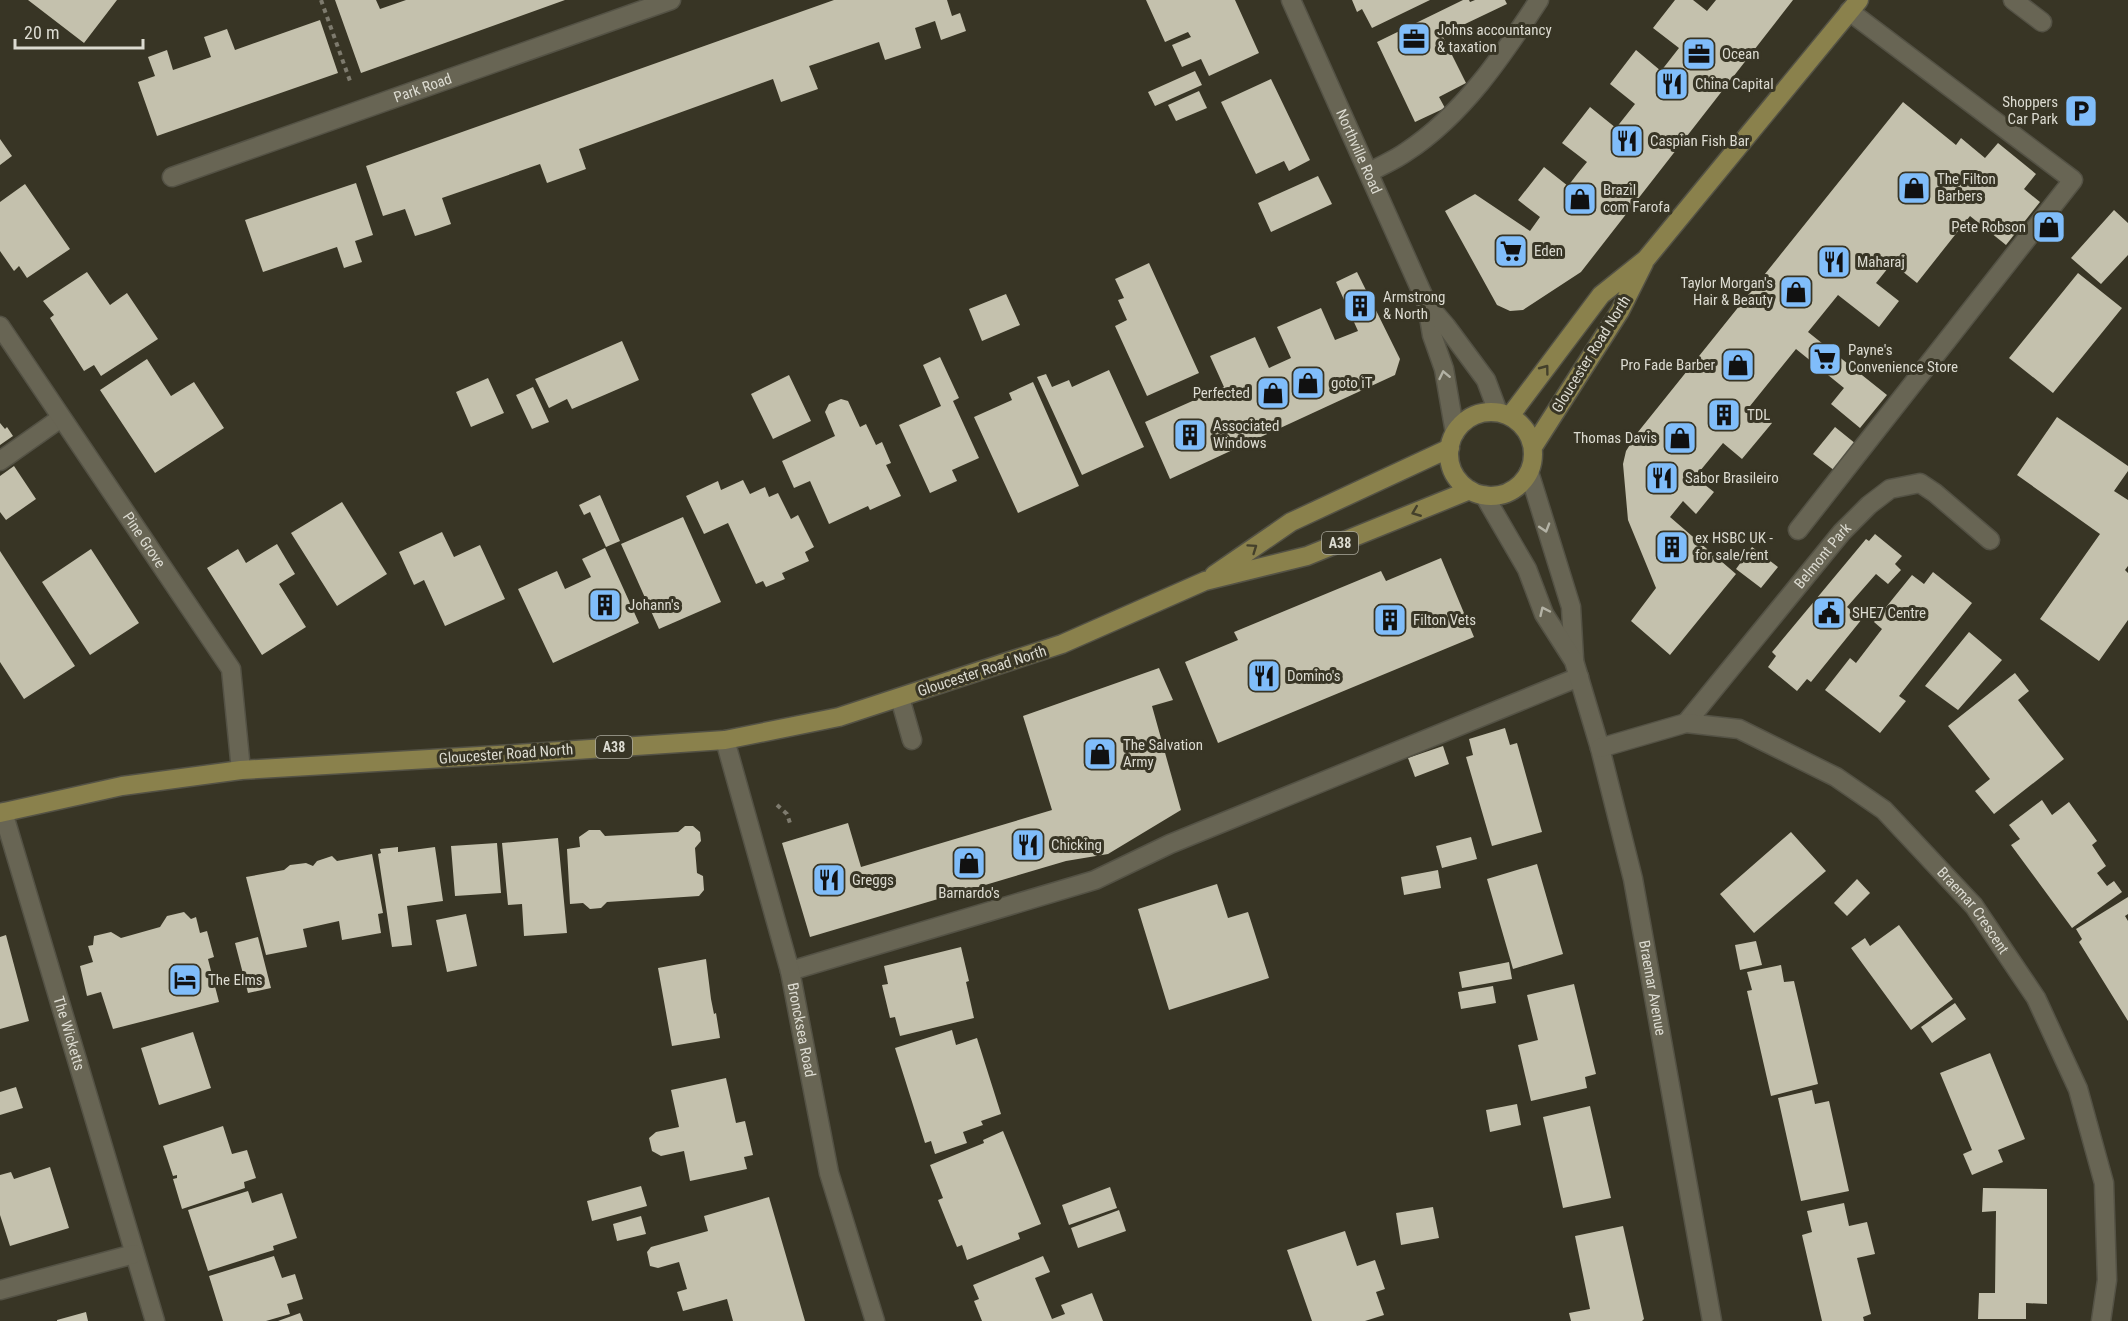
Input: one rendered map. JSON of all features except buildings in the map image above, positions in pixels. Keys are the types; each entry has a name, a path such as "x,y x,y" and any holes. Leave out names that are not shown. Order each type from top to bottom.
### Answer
{"main road":[{"name":"Gloucester Road North","path":"1504,414 1601,295 1646,259 1855,4"},
{"name":"Gloucester Road North","path":"1533,447 1620,311 1646,259"},
{"name":"A38","path":"1452,440 1462,423 1473,416 1485,412 1504,414"},
{"path":"1504,414 1521,424 1529,434 1533,447 1533,460 1529,472"},
{"name":"Gloucester Road North","path":"1205,581 1291,522 1452,440"},
{"path":"1452,440 1450,460 1454,472 1461,482 1477,492"},
{"name":"A38","path":"1477,492 1497,495 1510,491 1521,483 1529,472"},
{"name":"Gloucester Road North","path":"2,813 122,786 242,770 725,740 839,717 1062,644 1205,581 1307,556 1477,492"}],"street":[{"name":"Park Road","path":"172,177 671,0"},
{"name":"Northville Road","path":"1292,0 1427,304 1432,335 1444,369 1452,440"},
{"path":"1370,172 1407,152 1444,122 1498,59 1539,0"},
{"path":"2013,0 2042,22"},
{"path":"1798,530 2073,180 1855,4"},
{"name":"Northville Road","path":"1427,304 1486,380 1504,414"},
{"name":"Pine Grove","path":"0,326 231,669 242,770"},
{"path":"0,460 62,418"},
{"name":"Braemar Avenue","path":"1529,472 1570,607 1577,669 1600,748 1633,879 1712,1321"},
{"name":"Belmont Park","path":"1686,723 1842,532 1869,505 1890,489 1920,483 1990,540"},
{"name":"Braemar Avenue","path":"1477,492 1527,569 1544,614 1577,669"},
{"path":"790,971 1095,880 1170,844 1577,669"},
{"path":"900,698 912,740"},
{"name":"Braemar Crescent","path":"1600,748 1686,723 1739,729 1836,777 1884,810 1974,906 2036,998 2078,1089 2104,1183 2107,1280 2101,1321"},
{"name":"Broncksea Road","path":"725,740 790,971 830,1173 874,1321"},
{"name":"The Wicketts","path":"2,813 155,1321"},
{"path":"0,1290 134,1254"}],"path":[{"path":"321,0 360,110"}],"place":[{"name":"Johns accountancy & taxation","path":"1414,39"},
{"name":"Ocean","path":"1699,54"},
{"name":"China Capital","path":"1672,84"},
{"name":"Shoppers Car Park","path":"2081,111"},
{"name":"Caspian Fish Bar","path":"1627,141"},
{"name":"The Filton Barbers","path":"1914,188"},
{"name":"Brazil com Farofa","path":"1580,199"},
{"name":"Pete Robson","path":"2049,227"},
{"name":"Eden","path":"1511,251"},
{"name":"Maharaj","path":"1834,262"},
{"name":"Taylor Morgan's Hair & Beauty","path":"1796,292"},
{"name":"Armstrong & North","path":"1360,306"},
{"name":"Payne's Convenience Store","path":"1825,359"},
{"name":"Pro Fade Barber","path":"1738,365"},
{"name":"goto iT","path":"1308,383"},
{"name":"Perfected","path":"1273,393"},
{"name":"TDL","path":"1724,415"},
{"name":"Associated Windows","path":"1190,435"},
{"name":"Thomas Davis","path":"1680,438"},
{"name":"Sabor Brasileiro","path":"1662,478"},
{"name":"ex HSBC UK - for sale/rent","path":"1672,547"},
{"name":"Johann's","path":"605,605"},
{"name":"SHE7 Centre","path":"1829,613"},
{"name":"Filton Vets","path":"1390,620"},
{"name":"Domino's","path":"1264,676"},
{"name":"The Salvation Army","path":"1100,754"},
{"name":"Chicking","path":"1028,845"},
{"name":"Barnardo's","path":"969,863"},
{"name":"Greggs","path":"829,880"},
{"name":"The Elms","path":"185,980"}]}
